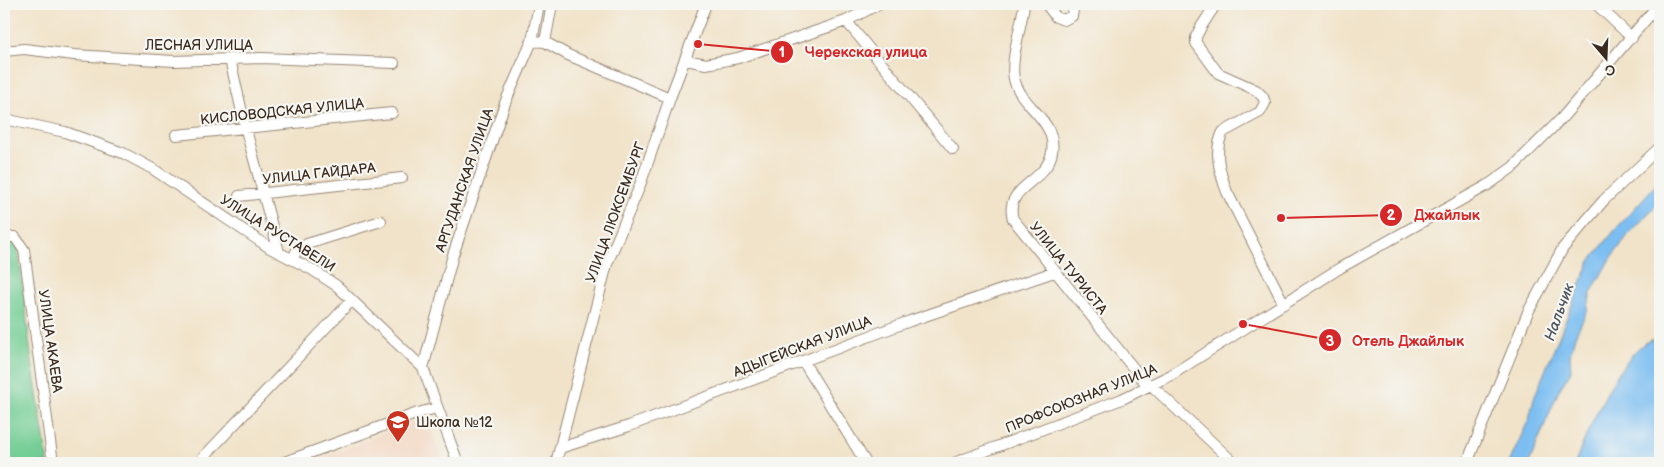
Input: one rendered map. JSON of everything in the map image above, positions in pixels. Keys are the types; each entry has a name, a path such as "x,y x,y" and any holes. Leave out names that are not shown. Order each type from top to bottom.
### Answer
{"street":[{"name":"АРГУДАНСКАЯ УЛИЦА","path":"423,368 453,254 504,103 532,41 538,4"},
{"path":"545,42 552,4"},
{"name":"УЛИЦА ЛЮКСЕМБУРГ","path":"556,463 607,264 636,196 670,98 706,4"},
{"path":"686,60 706,64 738,58 846,21 879,4"},
{"name":"УЛИЦА ТУРИСТА","path":"1024,4 1015,60 1014,80 1022,95 1050,130 1052,151 1044,169 1014,196 1010,206 1016,225 1142,380 1151,386 1234,463"},
{"path":"1046,4 1056,17 1064,20 1072,16 1074,4"},
{"path":"1216,4 1200,27 1196,36 1196,43 1218,73 1256,90 1263,97 1265,104 1257,114 1223,132 1218,151 1220,174 1227,192 1284,304"},
{"path":"1596,4 1632,38"},
{"name":"ПРОФСОЮЗНАЯ УЛИЦА","path":"954,463 1084,414 1151,386 1194,362 1340,268 1498,178 1522,158 1562,118 1659,4"},
{"path":"846,21 953,149"},
{"path":"532,41 545,42 568,55 670,98"},
{"name":"ЛЕСНАЯ УЛИЦА","path":"4,51 24,49 74,55 174,61 261,58 394,63"},
{"path":"230,59 246,130 279,252"},
{"name":"КИСЛОВОДСКАЯ УЛИЦА","path":"176,136 392,113"},
{"name":"УЛИЦА РУСТАВЕЛИ","path":"4,119 65,132 123,152 153,169 279,252 337,286 423,368 458,463"},
{"path":"1467,463 1528,312 1563,248 1604,200 1660,148"},
{"name":"УЛИЦА ГАЙДАРА","path":"239,196 402,178"},
{"path":"293,259 296,252 307,244 382,221"},
{"name":"УЛИЦА АКАЕВА","path":"4,237 15,237 24,250 53,463"},
{"name":"АДЫГЕЙСКАЯ УЛИЦА","path":"560,448 621,429 910,320 1054,272"},
{"path":"198,463 352,300"},
{"path":"803,361 866,463"},
{"path":"282,463 418,413 437,408"}],"shaded area":[{"name":"Школа №12","path":"409,423 429,424 443,463 312,463"}],"green space":[{"path":"11,239 18,247 31,355 48,463 4,463 4,241"}],"water":[{"path":"1660,180 1660,201 1628,235 1607,264 1591,293 1587,311 1575,336 1570,355 1571,371 1559,390 1529,463 1509,463 1529,419 1534,398 1590,261"},
{"path":"1655,339 1660,340 1660,463 1575,463 1607,392 1619,373 1643,345"}],"place":[{"name":"Черекская улица","path":"698,44"},
{"name":"Джайлык","path":"1281,218"},
{"name":"Отель Джайлык","path":"1243,324"},
{"name":"Школа №12","path":"398,443"}],"water label":[{"name":"Нальчик","path":"1559,312"}]}
